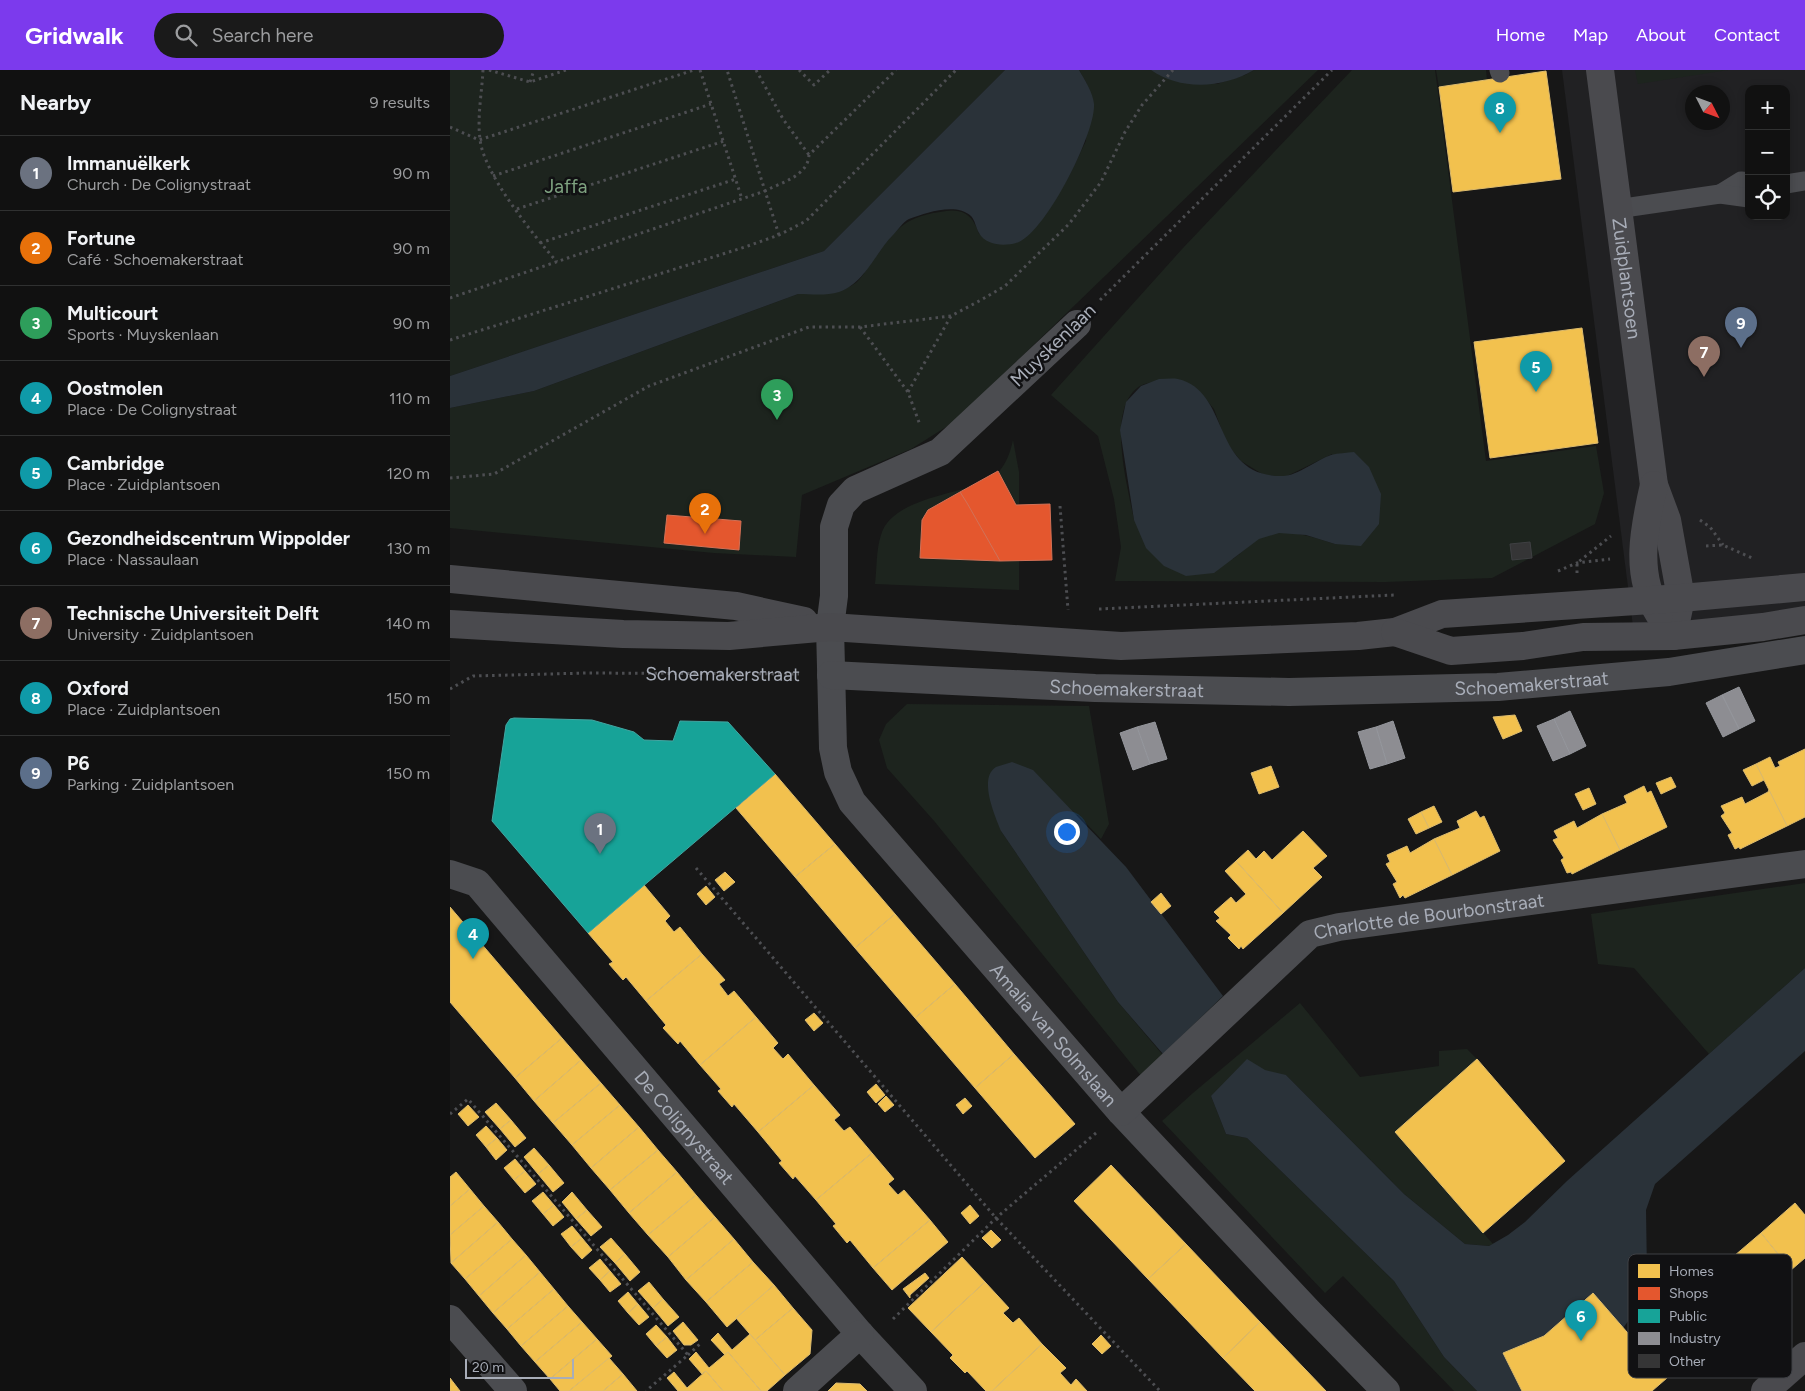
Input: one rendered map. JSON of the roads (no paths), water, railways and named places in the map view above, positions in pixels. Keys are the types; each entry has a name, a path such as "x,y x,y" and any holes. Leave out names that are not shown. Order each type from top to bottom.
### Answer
{"main road":[{"name":"Zuidplantsoen","path":"1600,70 1654,485 1667,520 1674,550 1681,598 1673,636"},
{"name":"Zuidplantsoen","path":"1654,485 1646,521 1642,555 1650,600 1673,636"},
{"name":"Schoemakerstraat","path":"450,579 736,606 830,627"},
{"name":"Schoemakerstraat","path":"450,624 623,634 728,636 830,627 1121,646 1358,636 1395,632 1442,614 1681,598 1805,587"},
{"name":"Schoemakerstraat","path":"1395,632 1451,651 1523,646 1583,637 1673,636 1763,627 1805,620"},
{"path":"1792,1369 1805,1356"},
{"path":"1773,1389 1784,1378"}],"street":[{"name":"Muyskenlaan","path":"830,627 834,596 834,527 841,505 855,490 940,452 1077,324"},
{"name":"Amalia van Solmslaan","path":"830,627 834,748 838,772 852,802 1121,1112 1386,1391"},
{"name":"Schoemakerstraat","path":"831,675 1095,688 1308,691 1498,687 1669,672 1805,650"},
{"name":"Charlotte de Bourbonstraat","path":"1121,1112 1310,934 1339,926 1805,864"},
{"name":"De Colignystraat","path":"450,874 477,883 867,1342 913,1391"},
{"path":"450,1318 513,1391"},
{"path":"797,1391 867,1342"}],"lane":[{"path":"1790,183 1805,181"},
{"path":"1720,194 1745,182"},
{"path":"1618,209 1720,194 1745,197"}],"place":[{"name":"Oxford","path":"1500,133"},
{"name":"P6","path":"1741,348"},
{"name":"Technische Universiteit Delft","path":"1704,377"},
{"name":"Cambridge","path":"1536,392"},
{"name":"Multicourt","path":"777,420"},
{"name":"Fortune","path":"705,534"},
{"name":"Immanuëlkerk","path":"600,854"},
{"name":"Oostmolen","path":"473,959"},
{"name":"Gezondheidscentrum Wippolder","path":"1581,1341"}],"park label":[{"name":"Jaffa","path":"566,186"}]}
